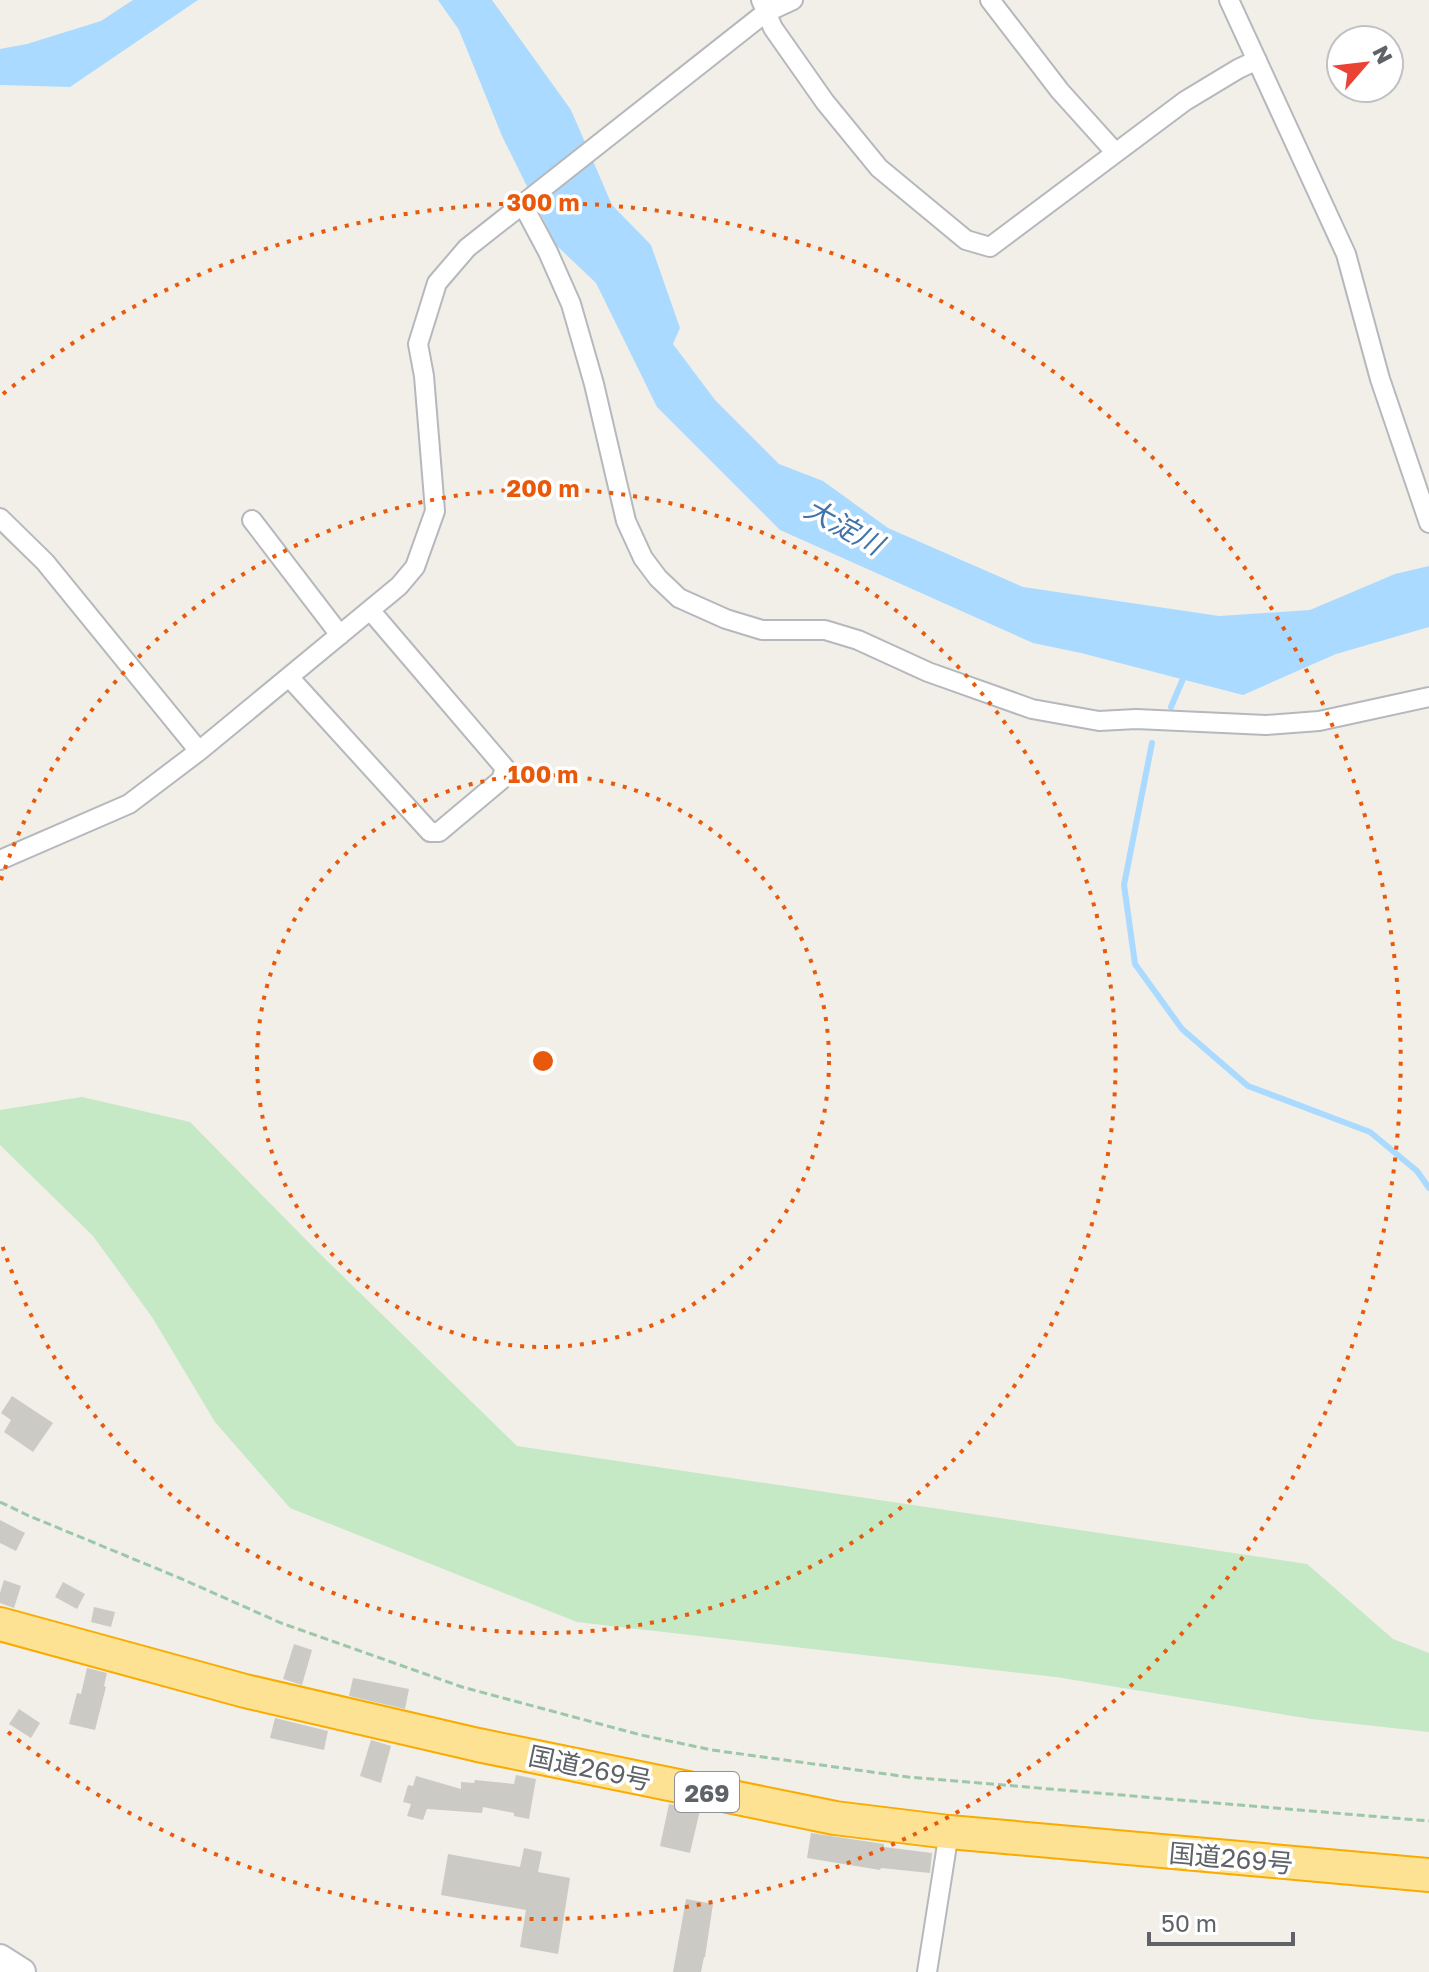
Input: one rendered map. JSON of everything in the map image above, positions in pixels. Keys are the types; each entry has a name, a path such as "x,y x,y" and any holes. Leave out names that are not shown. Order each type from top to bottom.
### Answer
{"highway":[{"name":"国道269号","path":"0,1624 245,1691 478,1745 835,1818 949,1832 1429,1875"}],"street":[{"path":"0,860 129,804 199,751 399,586 415,567 435,511 424,376 418,344 437,283 467,248 628,121 763,6 793,0"},
{"path":"990,0 1060,91 1115,152"},
{"path":"1229,0 1346,254 1380,379 1429,523"},
{"path":"763,6 773,28 825,102 879,168 966,240 990,247 1185,101 1257,60"},
{"path":"523,205 571,304 594,384 626,521 643,558 679,598 726,619 762,630 825,630 858,640 928,672 1032,709 1099,721 1136,719 1266,725 1319,721 1429,697"},
{"path":"0,518 45,562 199,751"},
{"path":"252,520 340,635"},
{"path":"289,677 430,832 439,832 501,780 505,768 370,610"},
{"path":"927,1972 949,1832"},
{"path":"0,1958 22,1972"}],"path":[{"path":"0,1502 281,1623 462,1687 641,1735 712,1750 908,1777 1429,1821"}],"green space":[{"path":"82,1097 190,1122 517,1446 1307,1564 1393,1639 1429,1653 1429,1732 1311,1719 1056,1677 577,1622 290,1508 215,1422 152,1317 93,1236 0,1145 0,1110"}],"water":[{"path":"133,0 198,0 70,87 0,85 0,49 101,21"},
{"name":"大淀川","path":"438,0 492,0 571,110 612,205 651,245 680,328 673,344 715,400 779,464 823,481 888,528 1023,587 1219,616 1310,610 1395,574 1429,566 1429,627 1336,654 1243,695 1033,643 780,530 657,407 596,283 556,245 502,136 459,30"}],"building":[{"path":"12,1396 53,1423 33,1452 4,1432 11,1420 1,1413"},
{"path":"0,1520 25,1533 16,1551 0,1543"},
{"path":"4,1580 21,1586 14,1608 0,1603"},
{"path":"63,1582 85,1594 77,1609 55,1597"},
{"path":"94,1607 115,1612 111,1627 91,1622"},
{"path":"294,1644 312,1650 302,1685 283,1679"},
{"path":"87,1668 107,1673 95,1730 69,1724"},
{"path":"353,1678 409,1689 405,1709 349,1696"},
{"path":"19,1709 40,1723 31,1738 9,1724"},
{"path":"275,1718 328,1731 324,1750 270,1738"},
{"path":"371,1740 391,1746 381,1783 360,1776"},
{"path":"516,1775 536,1779 529,1819 483,1807 482,1813 427,1809 423,1820 407,1816 411,1804 403,1802 408,1785 413,1786 416,1776 461,1789 461,1782 474,1783 475,1780 514,1784"},
{"path":"669,1804 700,1810 690,1853 660,1846"},
{"path":"811,1833 932,1853 930,1873 880,1870 807,1858"},
{"path":"524,1848 542,1852 538,1872 570,1878 558,1954 520,1947 526,1910 441,1895 448,1854 520,1867"},
{"path":"686,1899 713,1904 701,1972 673,1972"}],"waterway":[{"path":"1171,707 1185,674"},
{"path":"1152,743 1124,885 1135,964 1182,1029 1248,1086 1370,1132 1417,1171 1429,1188"}]}
